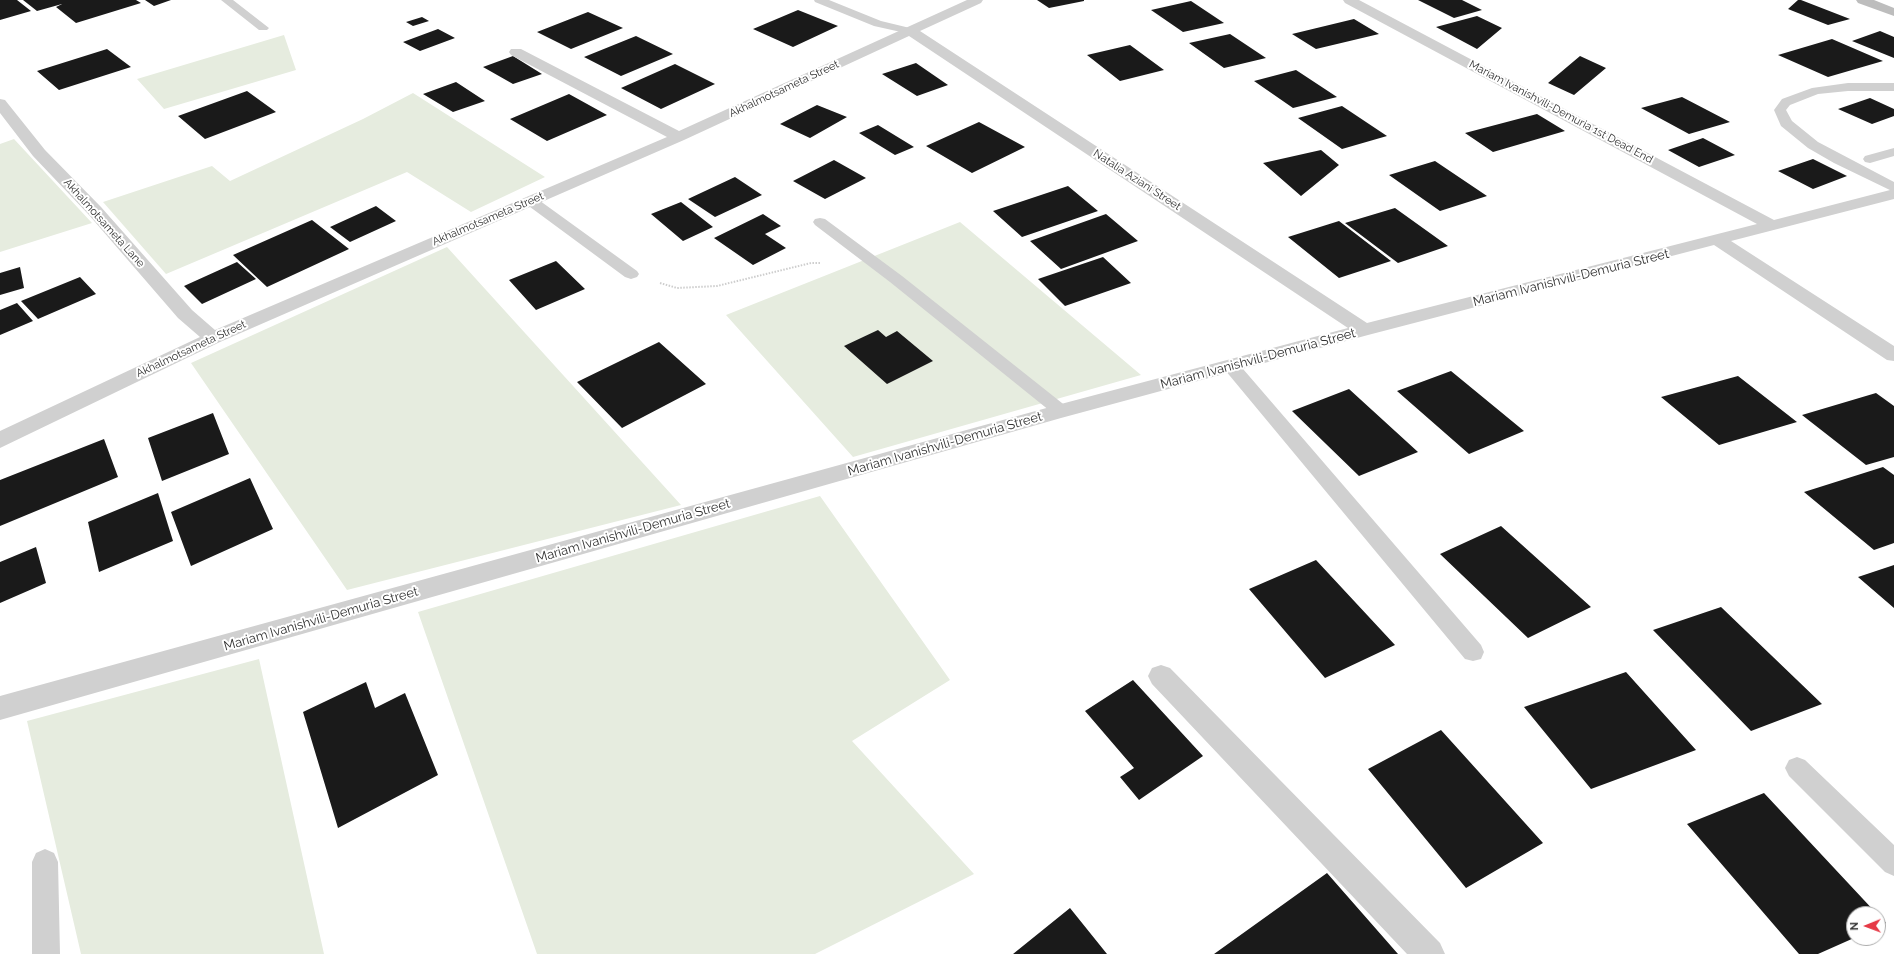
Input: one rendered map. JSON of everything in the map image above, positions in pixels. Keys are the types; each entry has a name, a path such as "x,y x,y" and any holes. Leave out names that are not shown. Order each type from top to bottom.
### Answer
{"main road":[{"path":"1862,0 1894,12"}],"street":[{"name":"Akhalmotsameta Street","path":"0,440 213,338 678,137 977,0"},
{"name":"Mariam Ivanishvili-Demuria 1st Dead End","path":"1349,0 1773,226"},
{"name":"Natalia Aziani Street","path":"910,31 1364,330"},
{"path":"516,52 678,137"},
{"name":"Akhalmotsameta Lane","path":"0,103 39,153 95,211 185,314 213,338"},
{"name":"Mariam Ivanishvili-Demuria Street","path":"0,708 1061,412 1364,330 1894,194"},
{"path":"1718,240 1894,355"},
{"path":"1161,676 1429,954"}],"lane":[{"path":"226,0 263,28"},
{"path":"819,0 878,24 910,31"},
{"path":"1894,87 1848,87 1816,91 1786,102 1780,110 1786,123 1813,145 1894,188"},
{"path":"1870,159 1894,152"},
{"path":"531,201 631,274"},
{"path":"820,222 874,262 1061,412"},
{"path":"1231,366 1473,652"},
{"path":"1797,768 1894,863"},
{"path":"45,862 46,954"}],"path":[{"path":"631,274 677,288 709,287 811,263 874,262"}],"shaded area":[{"path":"284,35 296,70 164,109 137,79"},
{"path":"413,93 545,177 471,212 407,172 166,274 103,202 212,166 230,181 363,119"},
{"path":"14,139 92,223 0,252 0,144"},
{"path":"960,222 1141,375 853,457 726,315"},
{"path":"447,247 681,505 347,590 191,363"},
{"path":"820,496 950,680 852,741 974,874 815,954 537,954 418,612"},
{"path":"259,659 324,954 81,954 27,721"}],"building":[{"path":"0,0 17,0 31,11 0,20"},
{"path":"23,0 136,0 141,3 76,23 56,7 62,4 37,11"},
{"path":"145,0 171,0 154,6"},
{"path":"1037,0 1084,0 1084,1 1049,8"},
{"path":"1418,0 1462,0 1482,10 1454,18"},
{"path":"1798,0 1850,19 1828,25 1788,9"},
{"path":"1191,1 1224,23 1183,32 1151,10"},
{"path":"798,10 838,26 793,47 753,29"},
{"path":"588,12 623,28 571,49 537,32"},
{"path":"1477,16 1502,28 1477,49 1436,27"},
{"path":"422,17 429,21 413,26 406,22"},
{"path":"1354,19 1379,34 1316,49 1292,34"},
{"path":"438,29 455,38 420,51 403,42"},
{"path":"1880,31 1894,37 1894,58 1852,41"},
{"path":"1230,34 1266,58 1224,68 1189,43"},
{"path":"636,36 673,54 621,76 584,57"},
{"path":"1832,39 1883,61 1828,77 1778,55"},
{"path":"1130,45 1164,70 1120,81 1087,55"},
{"path":"107,49 131,67 59,90 37,71"},
{"path":"513,56 542,74 513,84 483,67"},
{"path":"1580,56 1606,68 1574,95 1548,83"},
{"path":"916,63 948,85 917,96 882,74"},
{"path":"675,64 715,84 661,109 621,88"},
{"path":"1296,70 1337,97 1293,108 1254,81"},
{"path":"456,82 485,101 453,112 423,94"},
{"path":"247,91 276,112 205,139 178,116"},
{"path":"569,94 607,115 547,141 510,119"},
{"path":"1682,97 1730,122 1689,134 1641,108"},
{"path":"1870,98 1894,109 1894,116 1872,124 1838,109"},
{"path":"817,105 847,117 810,138 780,124"},
{"path":"1342,106 1387,136 1342,149 1298,118"},
{"path":"1537,114 1565,131 1493,152 1465,133"},
{"path":"979,122 1025,147 972,173 926,146"},
{"path":"878,125 914,147 895,155 859,133"},
{"path":"1703,138 1735,155 1699,167 1668,150"},
{"path":"1321,150 1339,165 1301,196 1263,163"},
{"path":"1813,159 1847,176 1813,189 1778,171"},
{"path":"834,160 866,178 825,199 793,181"},
{"path":"1435,161 1487,196 1440,211 1389,175"},
{"path":"735,177 762,195 715,217 688,199"},
{"path":"1068,186 1098,211 1022,237 993,211"},
{"path":"681,202 713,227 683,241 651,214"},
{"path":"376,206 396,221 350,242 330,227"},
{"path":"1395,208 1448,246 1398,263 1345,223"},
{"path":"763,214 781,226 765,234 786,248 753,265 714,238"},
{"path":"1106,214 1138,241 1061,269 1030,241"},
{"path":"312,220 349,249 267,287 233,255"},
{"path":"1339,221 1391,261 1339,278 1288,237"},
{"path":"1103,257 1131,283 1065,306 1038,279"},
{"path":"556,261 585,289 536,310 509,280"},
{"path":"237,262 256,279 202,304 184,286"},
{"path":"20,267 24,288 0,295 0,273"},
{"path":"80,277 96,294 38,319 21,301"},
{"path":"17,303 33,321 0,335 0,310"},
{"path":"878,330 886,337 897,331 933,361 887,384 844,346"},
{"path":"659,342 706,384 622,428 577,382"},
{"path":"1451,371 1524,431 1469,454 1397,391"},
{"path":"1738,376 1797,422 1719,445 1661,397"},
{"path":"1349,389 1418,452 1359,476 1292,411"},
{"path":"1876,393 1894,406 1894,457 1866,465 1802,415"},
{"path":"213,413 229,454 162,481 148,438"},
{"path":"104,439 118,477 0,526 0,480"},
{"path":"1883,467 1894,475 1894,543 1874,550 1804,492"},
{"path":"250,478 273,529 191,566 171,512"},
{"path":"158,493 173,541 99,572 88,522"},
{"path":"1501,526 1591,607 1528,638 1440,554"},
{"path":"36,547 46,583 0,603 0,562"},
{"path":"1316,560 1395,645 1325,678 1249,589"},
{"path":"1894,565 1894,608 1858,577"},
{"path":"1721,607 1822,704 1751,731 1653,630"},
{"path":"1626,672 1696,750 1591,789 1524,707"},
{"path":"1133,680 1203,756 1139,800 1120,777 1134,768 1085,711"},
{"path":"366,682 375,708 405,693 438,775 338,828 303,712"},
{"path":"1441,730 1543,843 1466,888 1368,769"},
{"path":"1764,793 1870,906 1846,906 1846,942 1818,954 1799,954 1687,824"},
{"path":"1327,873 1398,954 1214,954"},
{"path":"1070,908 1107,954 1013,954"}]}
